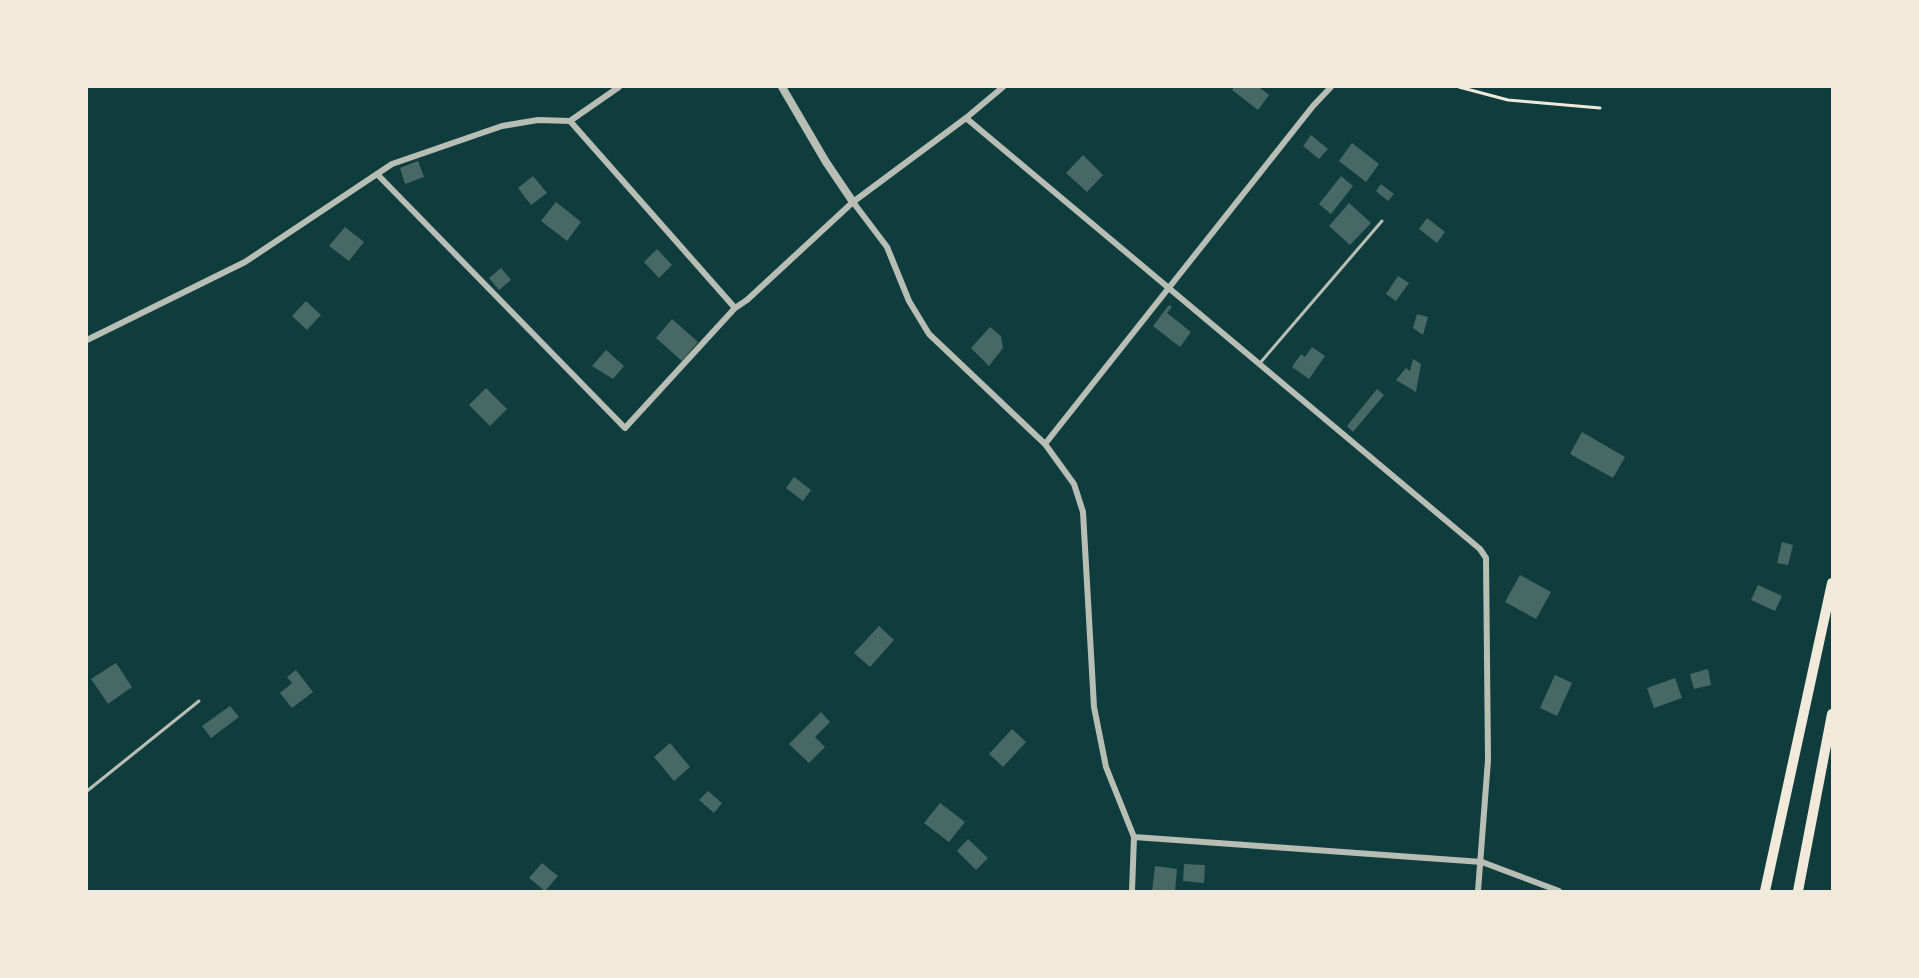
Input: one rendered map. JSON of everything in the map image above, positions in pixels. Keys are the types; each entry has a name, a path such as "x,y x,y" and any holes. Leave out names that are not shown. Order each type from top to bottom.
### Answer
{"highway":[{"path":"1765,891 1832,583"},
{"path":"1798,891 1832,714"}],"street":[{"path":"87,340 245,262 392,164 502,126 538,120 570,121 619,87"},
{"path":"782,87 826,162 887,247 909,301 929,334 1045,444 1074,484 1083,512 1094,707 1106,767 1134,837 1132,891"},
{"path":"377,174 625,428 735,308 747,300 853,202 1004,87"},
{"path":"1045,444 1313,106 1331,87"},
{"path":"966,118 1171,287 1480,549 1486,558 1488,760 1478,891"},
{"path":"570,121 735,308"},
{"path":"1134,837 1482,862 1559,891"}],"lane":[{"path":"1260,363 1382,220"},
{"path":"87,791 199,701"}],"path":[{"path":"1459,87 1508,100 1600,108"}],"building":[{"path":"1234,87 1259,87 1269,95 1258,110 1232,90"},
{"path":"1311,135 1328,149 1319,159 1303,146"},
{"path":"1352,143 1379,164 1366,182 1339,161"},
{"path":"1083,155 1103,175 1087,192 1066,173"},
{"path":"418,161 424,177 405,184 400,168"},
{"path":"533,176 547,193 531,205 518,188"},
{"path":"1341,176 1353,186 1331,214 1319,204"},
{"path":"1381,184 1394,194 1388,201 1376,191"},
{"path":"556,202 581,222 567,241 541,221"},
{"path":"1349,203 1371,223 1350,245 1329,226"},
{"path":"1427,218 1445,232 1437,243 1419,229"},
{"path":"345,227 364,242 349,261 329,246"},
{"path":"657,249 672,265 659,278 644,262"},
{"path":"501,268 511,280 499,290 489,278"},
{"path":"1398,276 1409,283 1396,301 1386,294"},
{"path":"306,301 321,315 307,330 292,316"},
{"path":"1169,305 1172,307 1167,313 1191,332 1180,347 1153,326"},
{"path":"1417,314 1428,317 1423,335 1413,328"},
{"path":"672,319 698,342 682,361 656,338"},
{"path":"990,327 1001,336 1003,348 989,366 971,348"},
{"path":"1312,347 1325,356 1309,379 1292,367 1301,354 1305,357"},
{"path":"606,350 624,366 613,379 592,366"},
{"path":"1413,359 1421,364 1416,392 1396,380 1406,368 1410,371"},
{"path":"486,388 507,409 490,426 469,405"},
{"path":"1377,389 1384,395 1353,432 1347,426"},
{"path":"1582,432 1625,457 1613,478 1570,454"},
{"path":"794,477 811,490 803,501 786,488"},
{"path":"1782,542 1793,545 1788,565 1777,563"},
{"path":"1520,575 1551,592 1536,619 1505,602"},
{"path":"1758,585 1782,596 1775,611 1751,600"},
{"path":"879,626 894,640 870,667 854,653"},
{"path":"116,663 132,687 108,704 91,679"},
{"path":"1708,669 1711,685 1694,689 1690,674"},
{"path":"296,670 313,692 292,708 280,693 292,683 287,677"},
{"path":"1555,675 1572,683 1557,716 1540,708"},
{"path":"1675,678 1682,698 1654,708 1647,688"},
{"path":"230,706 239,717 211,738 202,726"},
{"path":"821,712 830,722 815,737 825,747 809,763 789,744"},
{"path":"1012,729 1026,742 1003,767 989,754"},
{"path":"670,743 690,767 674,781 654,757"},
{"path":"708,791 722,803 714,813 699,800"},
{"path":"940,803 965,822 949,842 924,823"},
{"path":"968,839 988,858 976,870 957,851"},
{"path":"542,863 558,876 545,891 529,878"},
{"path":"1184,864 1205,865 1204,883 1183,881"},
{"path":"1155,866 1177,869 1175,891 1152,891"}]}
